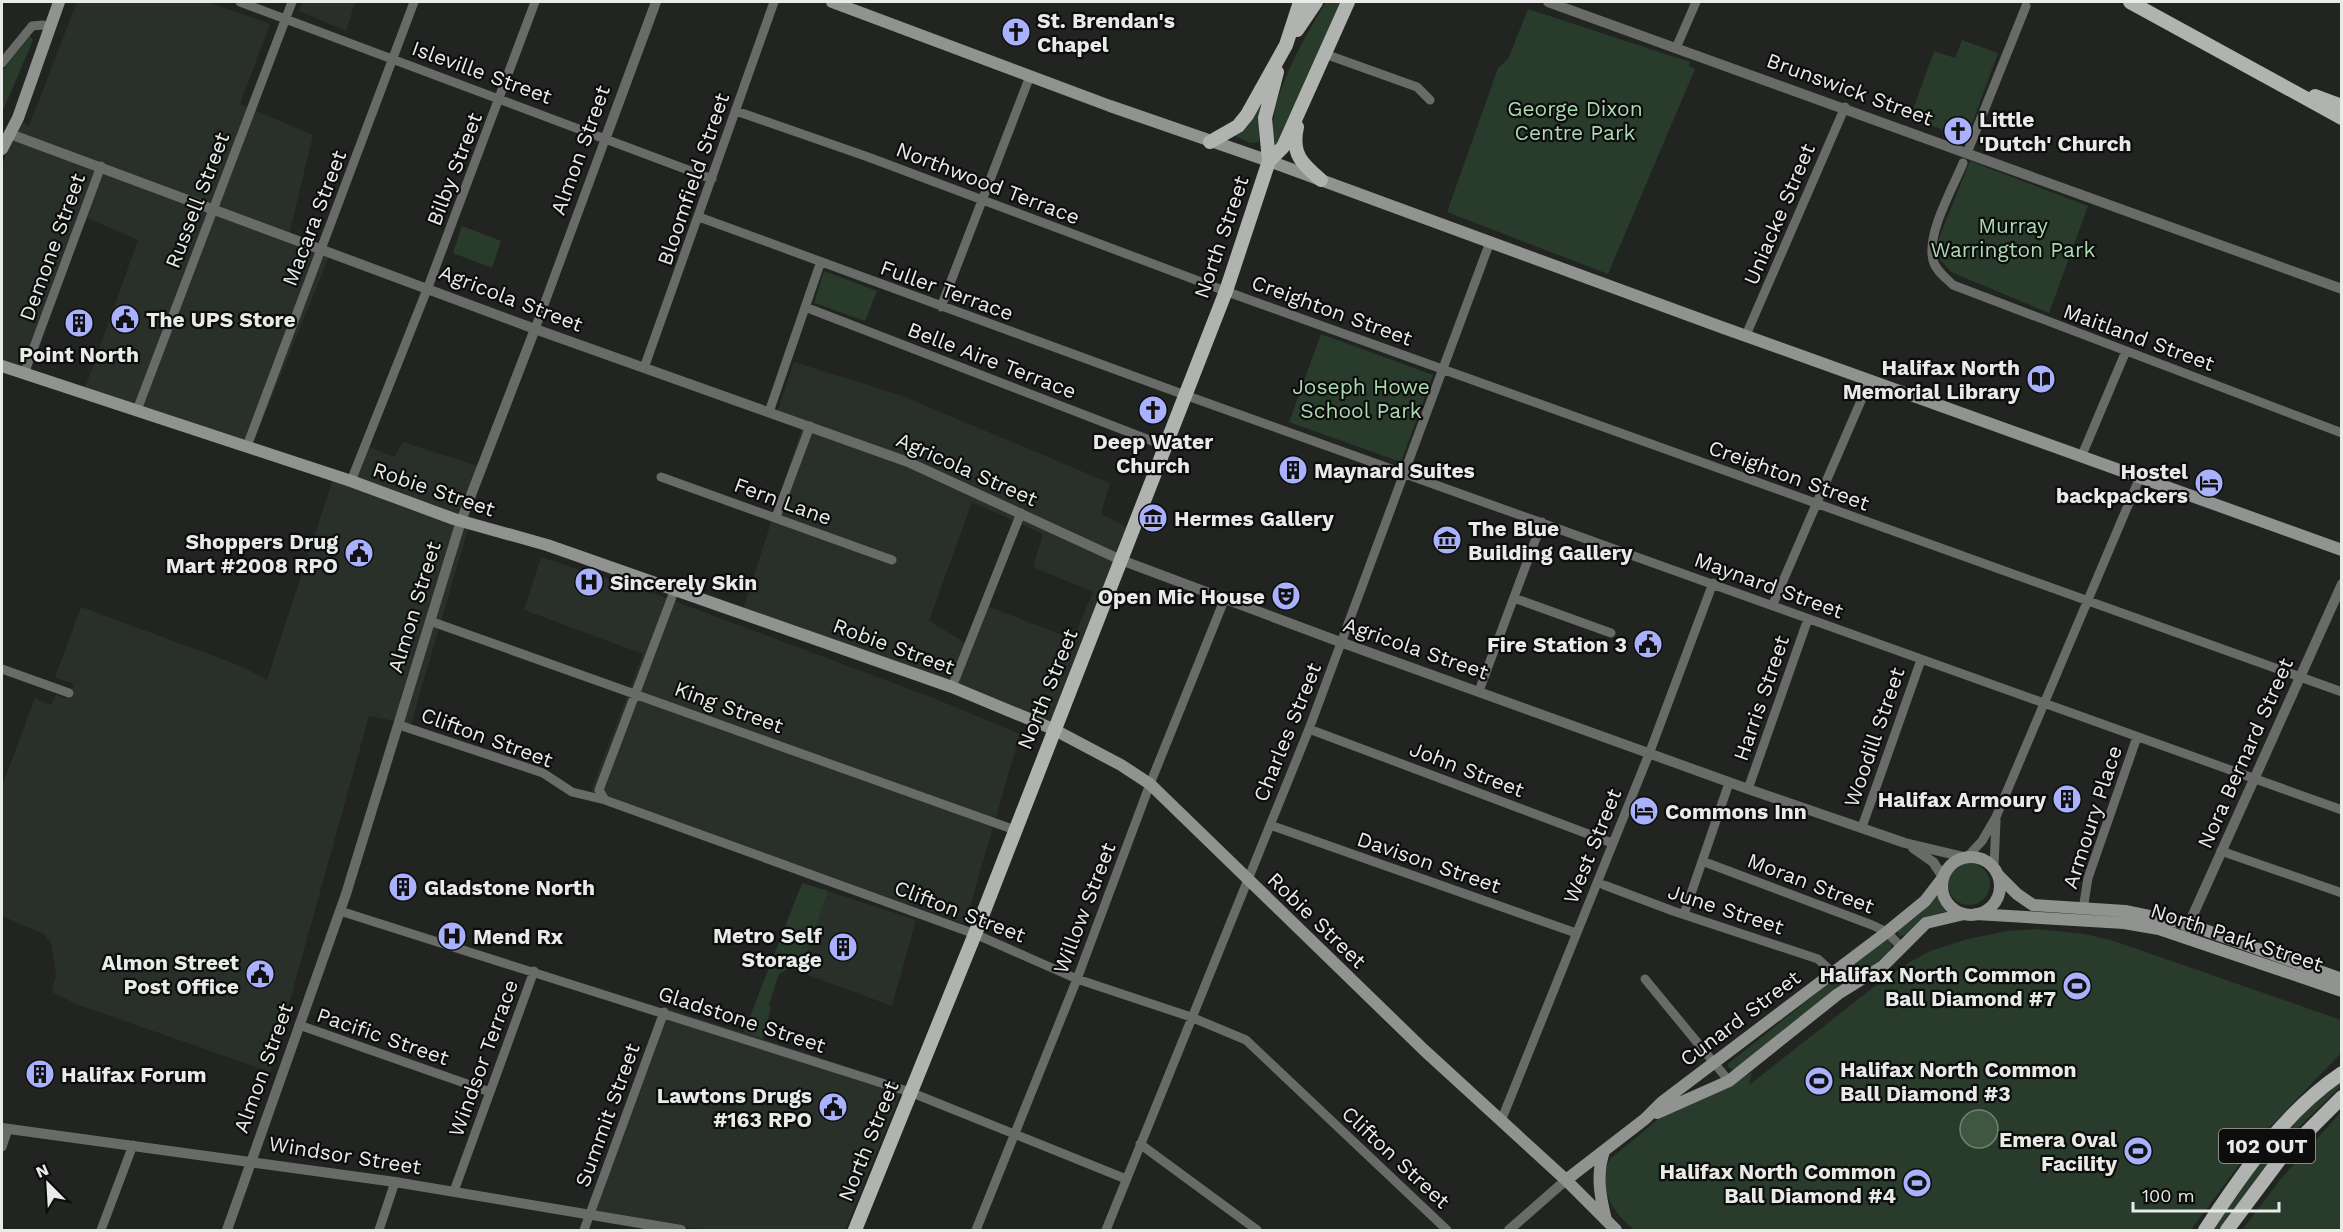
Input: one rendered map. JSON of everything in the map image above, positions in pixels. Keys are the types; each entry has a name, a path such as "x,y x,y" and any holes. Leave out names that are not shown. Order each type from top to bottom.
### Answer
{"main road":[{"path":"2,149 4,132 50,28 59,2"},
{"path":"832,2 1210,142 1269,160 2342,550"},
{"path":"1210,142 1238,126 1247,115 1286,45 1300,2"},
{"name":"North Street","path":"855,1230 975,934 1053,729 1226,291 1269,160 1265,118 1271,88 1286,45 1316,2"},
{"name":"North Street","path":"1269,160 1283,147 1348,2"},
{"path":"2130,2 2342,118"},
{"path":"2274,81 2342,106"},
{"path":"1300,110 1295,149 1300,162 1321,180"},
{"name":"Robie Street","path":"2,366 351,481 460,521 547,545 952,687 1053,729 1121,765 1150,784 1616,1230"},
{"path":"1966,857 1977,857 1996,871 2000,890 1994,903 1970,914 1946,901 1942,878 1954,861 1966,857"},
{"name":"North Park Street","path":"1996,871 2017,894 2033,905 2125,911 2188,924 2342,980"},
{"name":"Cunard Street","path":"1566,1180 1645,1119 1662,1102 1887,932 1925,901 1942,878"},
{"name":"North Park Street","path":"1970,914 2124,923 2183,937 2342,991"},
{"name":"Cunard Street","path":"1645,1119 1729,1081 1838,994 1883,966 1926,923 1970,914"},
{"name":"102 OUT","path":"2205,1230 2235,1185 2273,1138 2314,1096 2342,1073"},
{"path":"2227,1230 2280,1159 2342,1096"},
{"path":"1604,1151 1599,1168 1599,1190 1606,1221"}],"street":[{"name":"Isleville Street","path":"240,2 606,137 711,179"},
{"name":"Russell Street","path":"137,410 292,2"},
{"name":"Macara Street","path":"247,446 414,2"},
{"name":"Bilby Street","path":"351,481 429,287 535,2"},
{"name":"Almon Street","path":"227,1230 340,911 460,521 535,329 656,2"},
{"name":"Bloomfield Street","path":"644,368 774,2"},
{"name":"Brunswick Street","path":"1548,2 1845,107 1965,158 2342,289"},
{"path":"1676,48 1696,2"},
{"path":"1965,158 2026,6"},
{"path":"2,63 32,26 43,25 50,28"},
{"path":"1325,54 1417,87 1430,100"},
{"path":"941,307 1030,76"},
{"name":"Uniacke Street","path":"1746,335 1845,107"},
{"name":"Northwood Terrace","path":"736,111 868,156 981,201 1226,291"},
{"name":"Agricola Street","path":"4,132 429,287 535,329 908,462 1121,560 1342,643 1729,783 1905,843 1966,857"},
{"name":"Maitland Street","path":"1965,158 1937,225 1931,249 1933,263 1944,277 1963,289 2342,433"},
{"name":"Demone Street","path":"24,374 101,166"},
{"name":"Fuller Terrace","path":"699,218 820,264 1185,395"},
{"name":"Charles Street","path":"1106,1230 1309,729 1490,242"},
{"path":"769,412 820,264"},
{"name":"Creighton Street","path":"1226,291 2342,692"},
{"name":"Belle Aire Terrace","path":"805,307 1165,446"},
{"path":"2082,455 2126,351"},
{"path":"1773,604 1870,380"},
{"name":"Maynard Street","path":"1185,395 2342,810"},
{"path":"776,517 810,426"},
{"name":"Fern Lane","path":"662,477 892,560"},
{"path":"1966,857 1982,841 1996,817 2140,477"},
{"path":"952,687 1021,513"},
{"path":"1479,691 1542,522"},
{"name":"West Street","path":"1501,1121 1649,754 1713,584"},
{"name":"Nora Bernard Street","path":"2183,937 2342,584"},
{"path":"604,800 599,790 675,589"},
{"name":"Willow Street","path":"976,1230 1077,979 1150,784 1225,598"},
{"path":"1514,598 1611,633"},
{"name":"Harris Street","path":"1748,789 1808,619"},
{"name":"King Street","path":"430,621 637,693 1015,830"},
{"name":"Woodill Street","path":"1862,827 1921,660"},
{"path":"2,669 69,693"},
{"name":"Clifton Street","path":"399,725 543,773 572,792 604,800 975,934 1077,979 1191,1017 1246,1040 1448,1230"},
{"name":"John Street","path":"1309,729 1612,843"},
{"name":"Armoury Place","path":"2083,909 2088,878 2137,737"},
{"path":"1684,914 1729,783"},
{"path":"1996,817 1996,871"},
{"name":"Davison Street","path":"1270,825 1576,933"},
{"name":"Agricola Street","path":"1905,843 1928,857 1942,878"},
{"path":"2222,851 2342,893"},
{"name":"Moran Street","path":"1702,861 1887,932 1902,948"},
{"name":"June Street","path":"1604,885 1818,959 1832,972"},
{"name":"Gladstone Street","path":"340,911 910,1092 1126,1179"},
{"name":"Windsor Terrace","path":"454,1191 534,971"},
{"path":"1644,979 1729,1081"},
{"name":"Summit Street","path":"584,1230 664,1012"},
{"name":"Pacific Street","path":"299,1025 490,1092"},
{"path":"2,1147 5,1129"},
{"name":"Windsor Street","path":"5,1129 251,1160 454,1191 681,1230"},
{"path":"1140,1144 1257,1230"},
{"path":"101,1230 133,1145"},
{"name":"Cunard Street","path":"1509,1230 1566,1180"},
{"path":"379,1230 395,1182"}],"shaded area":[{"path":"77,2 208,2 270,24 240,104 313,135 289,236 329,257 251,448 84,391 138,240 82,216 27,371 2,362 2,167 17,120 29,126"},
{"path":"302,2 355,2 346,31 299,11"},
{"path":"794,362 900,395 1110,483 1101,514 1132,532 1053,733 956,690 742,612 803,424 776,415","holes":["972,502 1043,534 1033,567 1093,592 1073,639 984,605 971,646 929,621"]},
{"path":"403,442 484,468 471,503 457,510 468,529 411,724 369,716 270,1072 76,1004 54,993 52,989 56,976 51,943 44,934 2,916 2,786 35,698 51,705 56,695 68,699 74,684 55,677 81,607 241,666 267,680 334,476 355,483 367,446 394,457"},
{"path":"541,557 661,596 936,699 1020,734 965,924 604,798 591,791 643,654 524,610"},
{"path":"828,891 916,920 892,1006 789,968 805,959"},
{"path":"665,1007 904,1085 845,1230 709,1230 589,1215"},
{"path":"1979,1110 1986,1111 1992,1116 1997,1122 1997,1136 1992,1142 1986,1147 1979,1148 1972,1147 1966,1142 1961,1136 1960,1129 1961,1122 1966,1116 1972,1111"}],"green space":[{"path":"1326,2 1340,2 1279,144 1276,145 1273,130 1280,92 1298,51"},
{"name":"George Dixon Centre Park","path":"1528,9 1690,62 1689,66 1695,69 1608,274 1447,212 1498,68 1508,59"},
{"path":"30,36 33,40 2,113 2,71"},
{"path":"1962,40 1998,53 1970,129 1950,122 1946,131 1910,118 1934,51 1955,58"},
{"path":"1257,107 1260,108 1259,142 1250,143 1233,135"},
{"name":"Murray Warrington Park","path":"1970,161 2088,206 2049,313 1951,272 1939,258 1937,243"},
{"path":"462,226 501,241 492,268 453,253"},
{"path":"824,271 877,291 865,321 814,303"},
{"name":"Joseph Howe School Park","path":"1321,334 1433,375 1401,462 1289,422"},
{"path":"1969,863 1984,869 1990,884 1984,899 1969,905 1954,899 1948,884 1954,869"},
{"path":"802,883 828,891 805,959 779,974 769,1004 771,1007 763,1039 744,1032"},
{"path":"1938,894 1948,911 1928,916 1906,935 1899,936 1897,929"},
{"path":"2037,929 2085,934 2114,941 2341,1020 2341,1053 2256,1142 2191,1230 1634,1230 1613,1207 1608,1198 1605,1180 1610,1159 1666,1113 1732,1084 1752,1072 1749,1085 1875,986 1930,951 1968,939 2007,931"},
{"path":"1884,939 1889,940 1892,947 1888,955 1833,991 1734,1070 1728,1067 1728,1064"},
{"path":"2341,1075 2341,1086 2284,1142 2219,1230 2210,1230 2277,1139"},
{"path":"2341,1112 2341,1230 2242,1230 2280,1180"}],"place":[{"name":"St. Brendan's Chapel","path":"1016,32"},
{"name":"Little 'Dutch' Church","path":"1958,131"},
{"name":"The UPS Store","path":"125,319"},
{"name":"Point North","path":"79,323"},
{"name":"Halifax North Memorial Library","path":"2041,379"},
{"name":"Deep Water Church","path":"1153,410"},
{"name":"Maynard Suites","path":"1293,470"},
{"name":"Hostel backpackers","path":"2209,483"},
{"name":"Hermes Gallery","path":"1153,518"},
{"name":"The Blue Building Gallery","path":"1447,540"},
{"name":"Shoppers Drug Mart #2008 RPO","path":"359,553"},
{"name":"Sincerely Skin","path":"589,582"},
{"name":"Open Mic House","path":"1286,596"},
{"name":"Fire Station 3","path":"1648,644"},
{"name":"Halifax Armoury","path":"2067,799"},
{"name":"Commons Inn","path":"1644,811"},
{"name":"Gladstone North","path":"403,887"},
{"name":"Mend Rx","path":"452,936"},
{"name":"Metro Self Storage","path":"843,947"},
{"name":"Almon Street Post Office","path":"260,974"},
{"name":"Halifax North Common Ball Diamond #7","path":"2077,986"},
{"name":"Halifax Forum","path":"40,1074"},
{"name":"Halifax North Common Ball Diamond #3","path":"1819,1081"},
{"name":"Lawtons Drugs #163 RPO","path":"833,1107"},
{"name":"Emera Oval Facility","path":"2138,1151"},
{"name":"Halifax North Common Ball Diamond #4","path":"1917,1183"}]}
